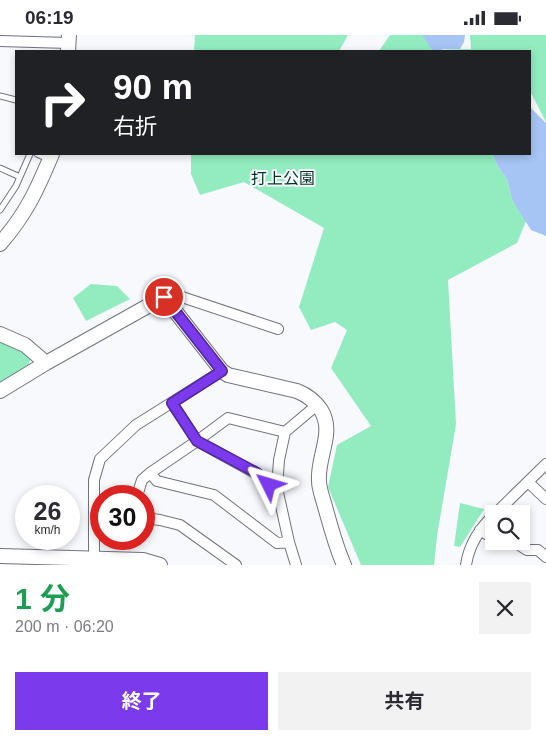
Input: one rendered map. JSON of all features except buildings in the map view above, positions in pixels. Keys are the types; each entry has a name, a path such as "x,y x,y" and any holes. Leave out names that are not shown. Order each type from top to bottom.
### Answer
{"street":[{"path":"0,41 69,43"},
{"path":"0,244 18,223 36,192 46,156"},
{"path":"0,391 46,363 164,297 173,294 278,329"},
{"path":"164,297 222,371 228,375 297,391 306,395 317,405 325,417 327,429 319,482 335,544 344,565"},
{"path":"0,334 24,345 46,363"},
{"path":"95,485 94,480 100,459 136,425 222,371"},
{"path":"172,403 197,441 257,473 269,485 277,488"},
{"path":"296,565 277,488 278,460 285,432 317,405"},
{"path":"141,485 142,480 150,473 228,418 285,432"},
{"path":"505,505 546,464"},
{"path":"150,473 157,481 214,495 277,543 289,542"},
{"path":"528,482 546,499"},
{"path":"155,520 180,525 236,565"},
{"path":"466,565 474,538 485,525"},
{"path":"480,530 485,533"},
{"path":"94,559 95,550"},
{"path":"530,550 538,550 546,557"},
{"path":"0,556 143,560 160,565"}],"lane":[{"path":"0,96 15,101"},
{"path":"0,210 20,177 30,155"},
{"path":"0,168 20,177"}],"green space":[{"path":"195,35 348,35 340,50 194,50"},
{"path":"390,35 426,35 432,50 380,50"},
{"path":"470,35 546,35 546,122 531,93 531,50 432,50 471,49"},
{"name":"打上公園","path":"191,155 493,155 497,165 507,179 512,200 526,221 517,243 448,280 456,424 437,536 434,565 361,565 328,487 337,445 371,426 331,368 347,330 335,322 311,330 299,307 324,228 244,182 200,195 191,174"},
{"path":"91,284 117,286 130,299 86,321 73,298"},
{"path":"0,342 32,356 27,368 0,383"},
{"path":"460,503 484,509 460,547 454,546"}],"water":[{"path":"422,35 465,35 460,49 432,50"},
{"path":"531,108 546,123 546,236 531,230 512,200 507,179 497,165 493,155 531,155"}],"route":[{"path":"164,297 222,371 172,403 197,441 257,473 269,485"}]}
